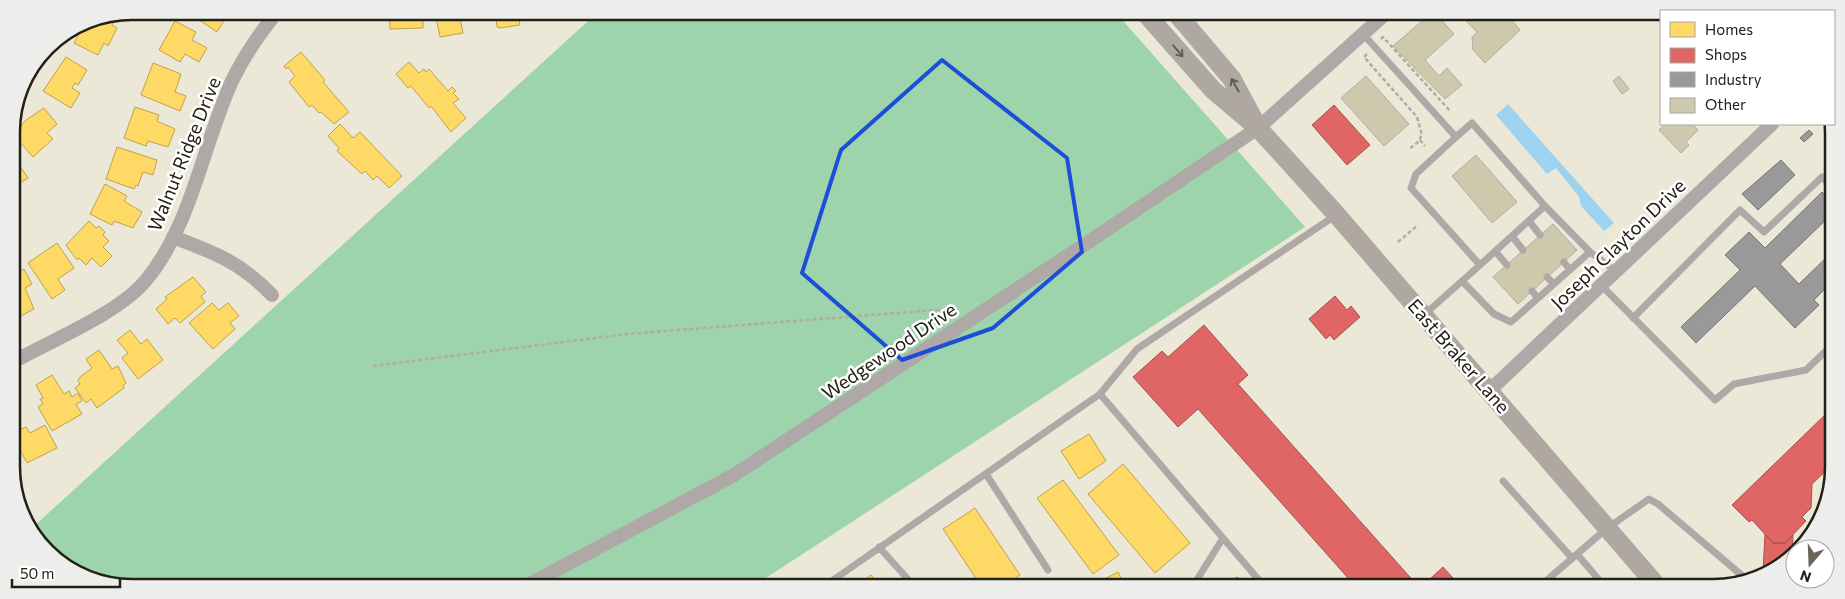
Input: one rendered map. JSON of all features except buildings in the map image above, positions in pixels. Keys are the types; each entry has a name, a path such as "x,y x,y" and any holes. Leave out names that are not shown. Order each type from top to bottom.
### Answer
{"main road":[{"name":"East Braker Lane","path":"1151,20 1213,90 1258,128 1336,214 1651,579"},
{"name":"East Braker Lane","path":"1182,20 1232,79 1258,128"}],"street":[{"name":"Walnut Ridge Drive","path":"20,358 116,306 147,279 173,237 192,193 232,82 253,41 270,20"},
{"name":"Wedgewood Drive","path":"539,579 734,475 1258,128 1378,20"},
{"name":"Joseph Clayton Drive","path":"1489,391 1771,125"},
{"path":"173,237 228,259 254,276 272,295"}],"lane":[{"path":"1363,34 1456,137"},
{"path":"1480,265 1411,188 1416,174 1472,123 1545,206 1590,252 1617,272"},
{"path":"1633,318 1740,210 1764,232 1822,176 1825,179"},
{"path":"1424,315 1545,206"},
{"path":"834,579 1100,394 1137,349 1336,214"},
{"path":"1528,221 1540,235"},
{"path":"1512,236 1523,250"},
{"path":"1495,251 1507,265"},
{"path":"1462,281 1494,314 1511,322 1590,252"},
{"path":"1564,262 1570,270"},
{"path":"1547,277 1554,284"},
{"path":"1602,286 1715,400 1734,384 1806,370 1825,352"},
{"path":"1532,291 1538,298"},
{"path":"1100,394 1258,579"},
{"path":"986,474 1048,570"},
{"path":"1503,481 1596,579"},
{"path":"1548,579 1606,529 1649,499 1658,504 1742,575"},
{"path":"1197,579 1223,538"},
{"path":"879,547 908,579"}],"path":[{"path":"1419,140 1425,146"},
{"path":"1398,242 1418,225"},
{"path":"373,366 501,348 646,332 948,309 972,318"}],"highlighted area":[{"path":"942,60 1067,158 1082,252 993,328 902,360 802,273 841,150"}],"green space":[{"path":"589,20 1122,20 1305,227 764,579 117,578 89,570 70,560 48,541 36,524"}],"water":[{"path":"1508,104 1614,223 1604,231 1581,206 1579,197 1556,168 1547,174 1496,115"}]}
